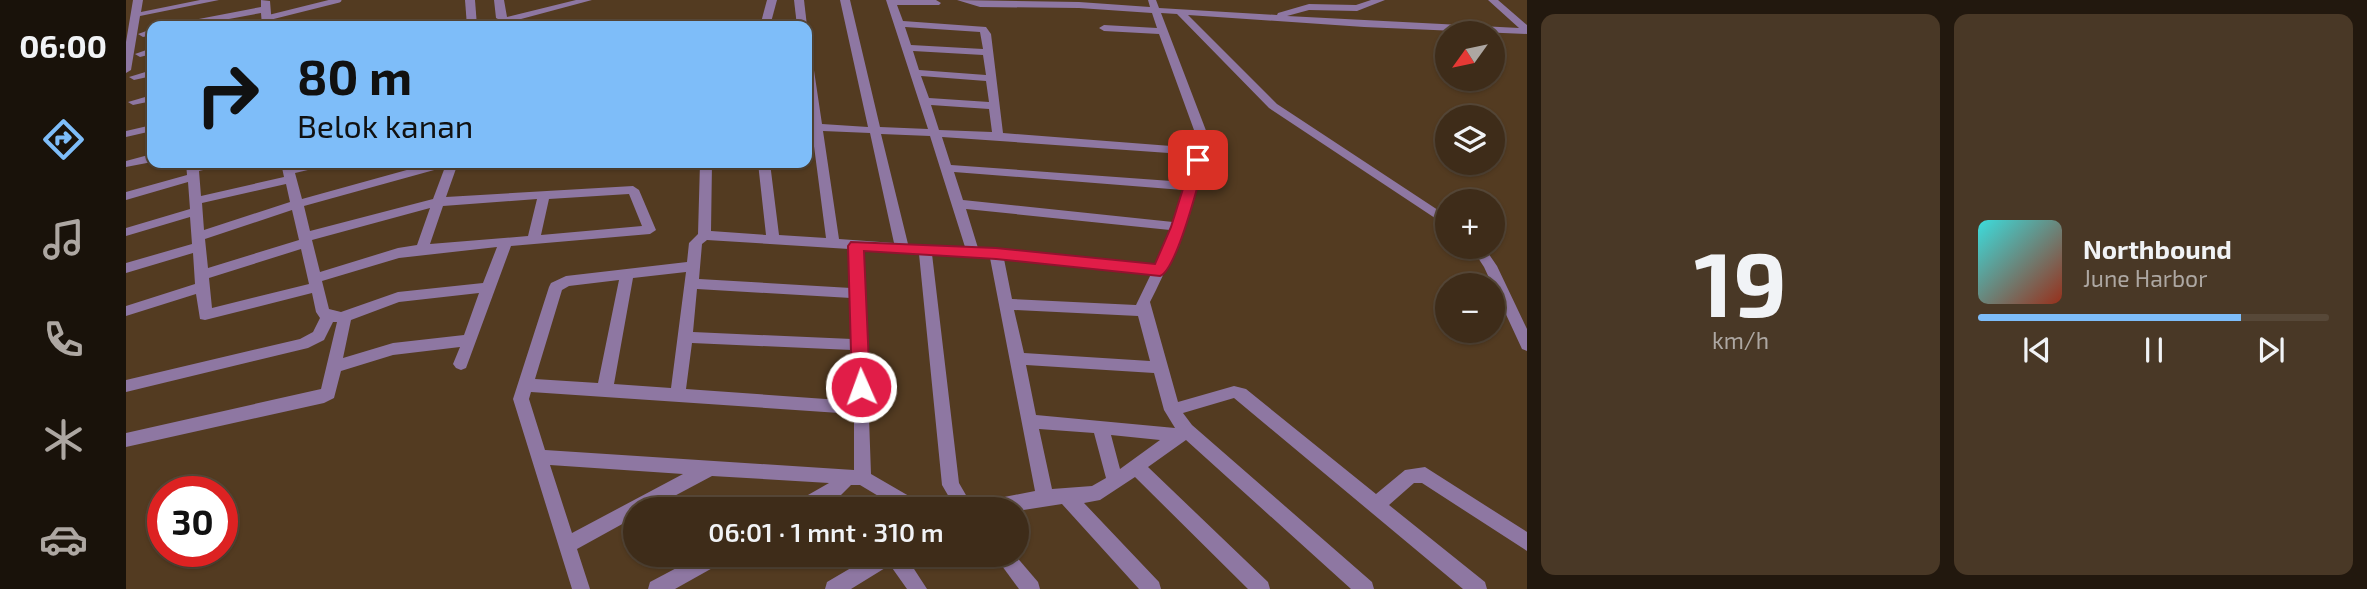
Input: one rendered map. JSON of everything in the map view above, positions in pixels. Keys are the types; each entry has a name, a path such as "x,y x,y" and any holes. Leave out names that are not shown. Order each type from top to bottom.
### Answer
{"street":[{"path":"130,74 134,14 138,0"},
{"path":"134,14 214,0"},
{"path":"470,0 472,21"},
{"path":"499,0 502,20 546,5 587,0"},
{"path":"766,21 772,0"},
{"path":"799,0 801,21"},
{"path":"845,0 902,248"},
{"path":"962,0 981,4 1152,4 1178,10 1273,18 1527,31"},
{"path":"1273,18 1309,7 1357,8 1380,0"},
{"path":"1493,0 1527,31"},
{"path":"936,25 935,2 891,1 973,252"},
{"path":"193,21 194,2"},
{"path":"1152,4 1204,141"},
{"path":"1178,10 1273,106 1435,214"},
{"path":"217,21 266,13"},
{"path":"898,24 983,29 998,136"},
{"path":"1104,28 1163,30"},
{"path":"906,48 988,52"},
{"path":"140,54 147,52"},
{"path":"915,72 991,78"},
{"path":"134,102 147,99"},
{"path":"924,101 994,106"},
{"path":"833,244 812,127 998,136 1191,153 1198,160 1188,186 1178,227 1143,302 1158,366 1172,410 1183,433 1365,589"},
{"path":"128,134 147,129"},
{"path":"128,164 147,159"},
{"path":"126,268 297,204 427,168"},
{"path":"422,249 450,168"},
{"path":"678,395 696,243 704,235 706,168"},
{"path":"765,168 773,240"},
{"path":"946,168 1188,186"},
{"path":"126,197 192,170 196,206 198,241 202,281 204,314 207,317 316,283 398,253 534,238 650,230 633,190 438,202 305,240 202,281 126,311"},
{"path":"126,232 238,190 262,188 289,171 323,312 335,316"},
{"path":"534,238 544,195"},
{"path":"958,204 1178,227"},
{"path":"704,235 973,252 1160,270"},
{"path":"461,364 506,241"},
{"path":"855,477 862,408 856,246"},
{"path":"925,250 951,485 958,497"},
{"path":"996,254 1045,497"},
{"path":"1486,259 1527,345"},
{"path":"581,589 521,399 556,288 566,281 694,266"},
{"path":"605,390 627,274"},
{"path":"692,284 858,293"},
{"path":"126,386 303,344 319,336 335,316 398,297 488,287"},
{"path":"1006,304 1144,312"},
{"path":"126,448 126,440 318,398 328,393 333,367 335,316"},
{"path":"685,337 859,345"},
{"path":"333,367 393,349 469,340"},
{"path":"1017,359 1158,366"},
{"path":"525,385 862,408"},
{"path":"1172,410 1234,392 1240,394 1478,589"},
{"path":"1030,421 1183,433"},
{"path":"1101,427 1115,482"},
{"path":"1029,500 1094,494 1183,433"},
{"path":"539,457 855,477 892,497"},
{"path":"1136,467 1261,589"},
{"path":"567,545 710,468"},
{"path":"1376,505 1411,475 1425,475 1527,542"},
{"path":"822,497 855,477"},
{"path":"1066,496 1152,589"},
{"path":"657,589 696,567"},
{"path":"834,589 872,567"},
{"path":"901,567 918,589"},
{"path":"1013,567 1031,589"}],"lane":[{"path":"266,13 338,0"}],"route":[{"path":"861,387 856,246 996,254 1160,270 1178,227 1188,186 1198,160"}]}
